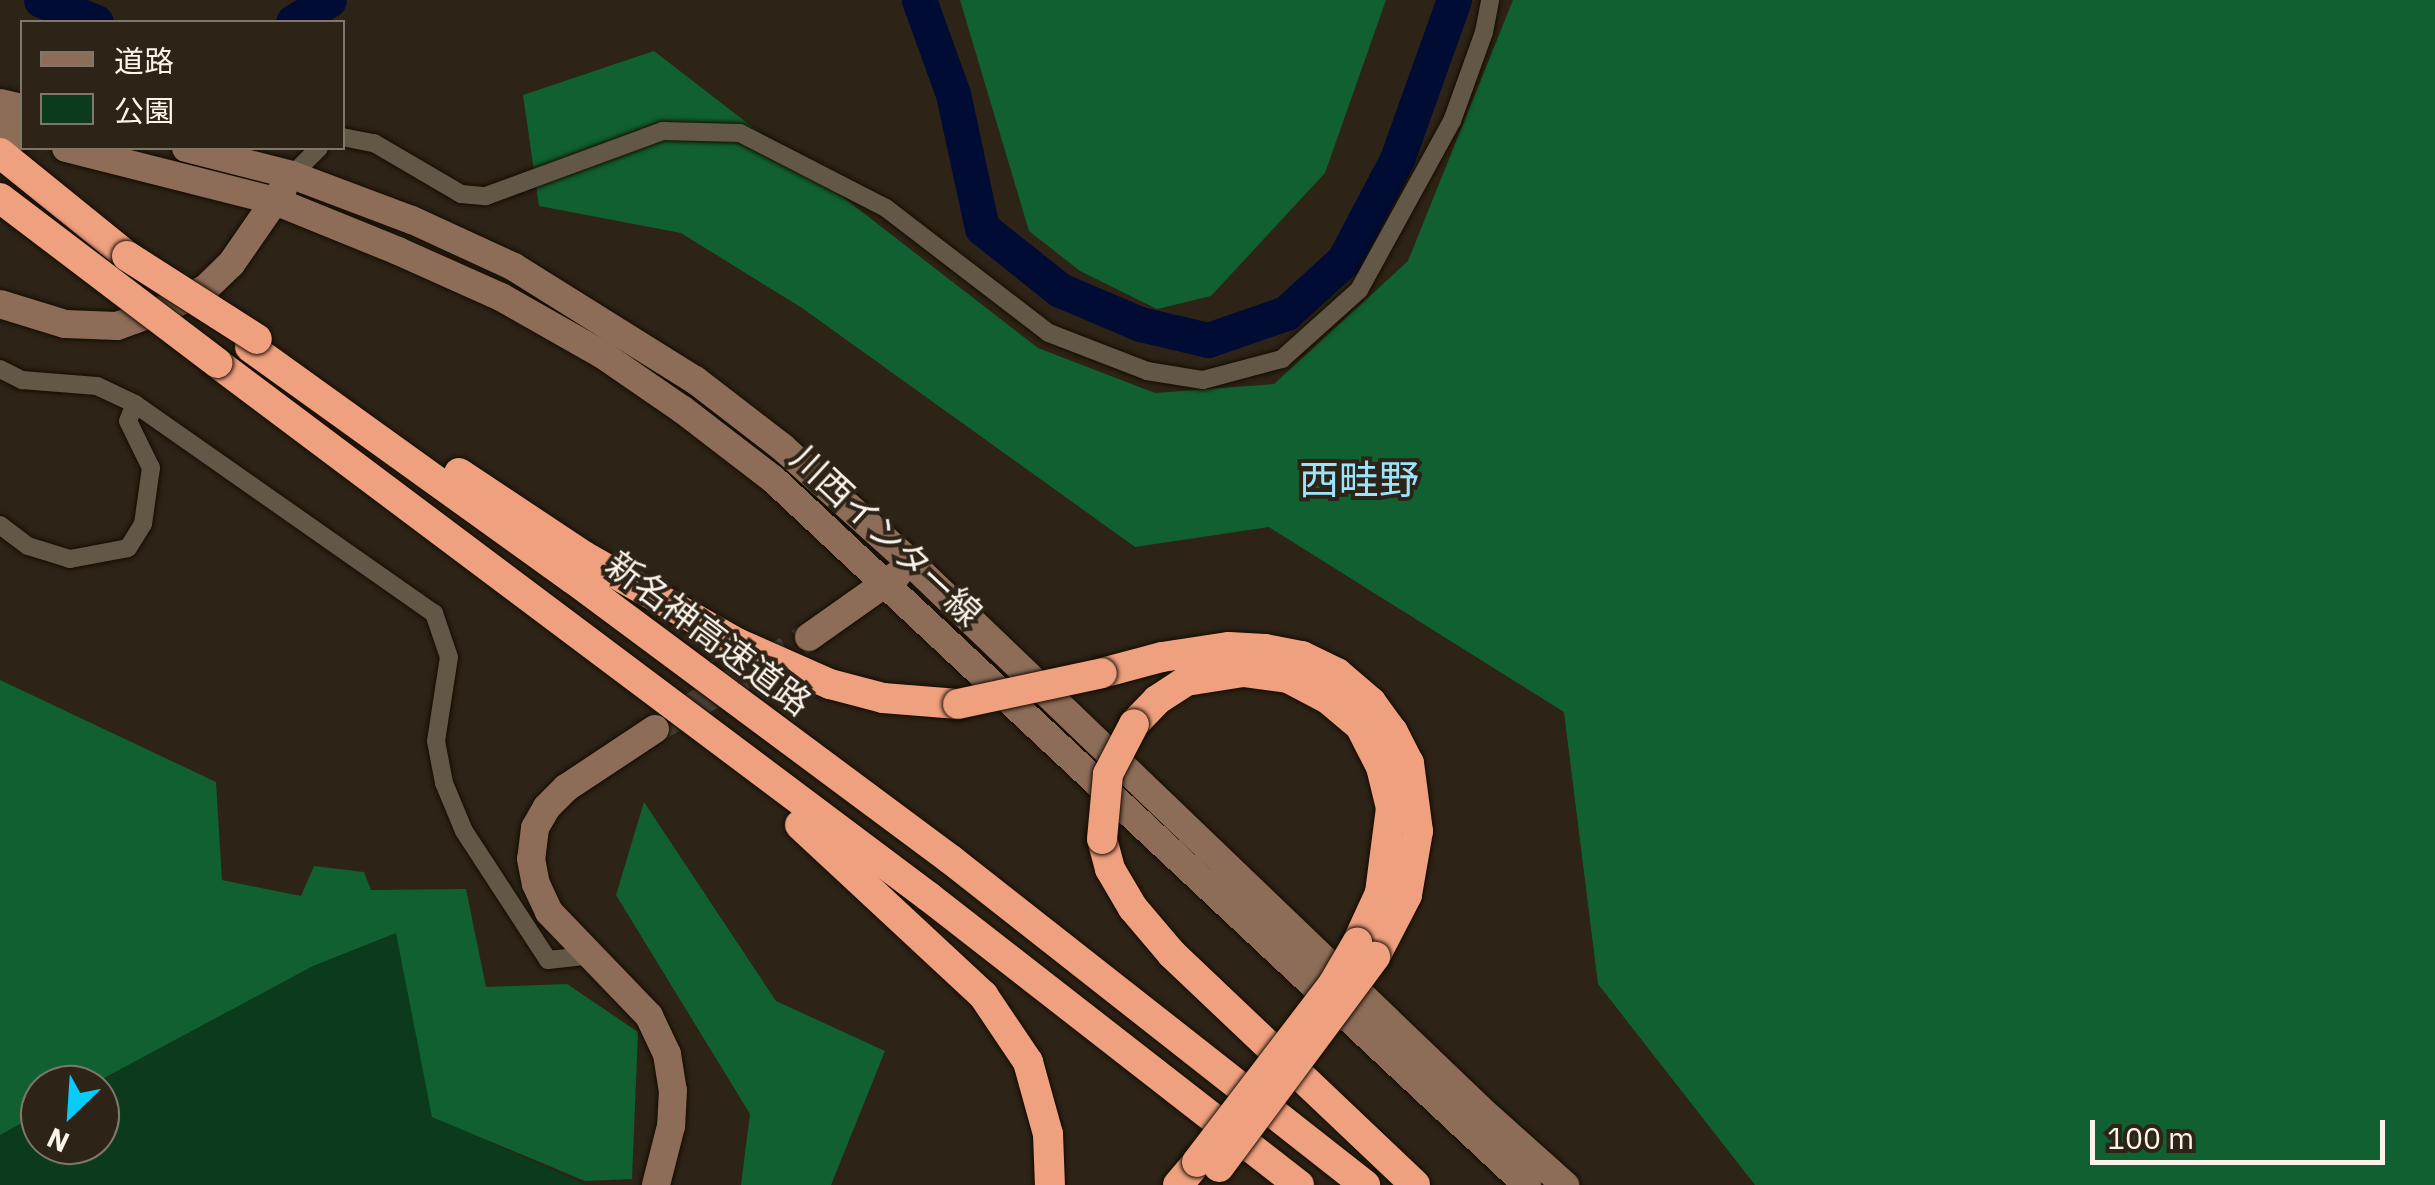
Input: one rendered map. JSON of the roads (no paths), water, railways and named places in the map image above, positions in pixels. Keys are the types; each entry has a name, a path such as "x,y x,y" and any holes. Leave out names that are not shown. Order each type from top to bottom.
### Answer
{"highway":[{"path":"0,153 127,256 253,343 584,556 737,644 830,684 883,698 958,704 1102,674 1162,656 1229,646 1302,656 1337,673 1371,702 1394,732 1408,764 1418,831 1407,895 1199,1176"},
{"path":"0,198 1133,1053 1298,1185"},
{"name":"新名神高速道路","path":"253,343 950,859 1365,1185"},
{"path":"1366,950 1380,893 1390,808 1381,766 1360,726 1328,699 1288,678 1242,672 1186,682 1157,700 1134,724 1108,774 1102,839 1110,869 1133,908 1172,954 1415,1185"},
{"path":"706,729 738,776 828,847 983,995 1028,1062 1048,1134 1050,1185"}],"main road":[{"name":"川西インター線","path":"74,150 275,201 502,297 603,355 773,479 1527,1185"},
{"name":"川西インター線","path":"194,150 292,175 412,220 514,267 695,380 782,447 910,562 1452,1083 1565,1185"},
{"path":"0,304 65,324 117,326 167,308 206,288 231,264 292,175"},
{"path":"809,637 887,585 910,562"},
{"path":"655,728 566,788 535,828 532,859 536,884 549,912 587,956 649,1016 667,1054 672,1090 670,1126 656,1185"}],"street":[{"path":"345,138 374,143 461,194 486,196 663,131 740,134 886,208 1049,333 1147,371 1203,380 1282,359 1359,290 1452,121 1484,32 1490,0"},
{"path":"292,175 317,150"},
{"path":"0,369 22,380 97,386 135,404 434,613 450,657 436,740 444,783 464,831 548,960 587,956"},
{"path":"0,524 28,546 70,559 128,548 143,524 151,468 128,421 135,404"}],"waterway":[{"path":"41,0 91,20"},
{"path":"296,20 329,0"},
{"path":"919,0 953,94 982,228 1060,290 1140,324 1208,340 1286,313 1344,260 1397,159 1454,0"}],"tunnel":[{"path":"655,729 809,637"}],"district":[{"name":"西畦野","path":"1359,479"}]}
